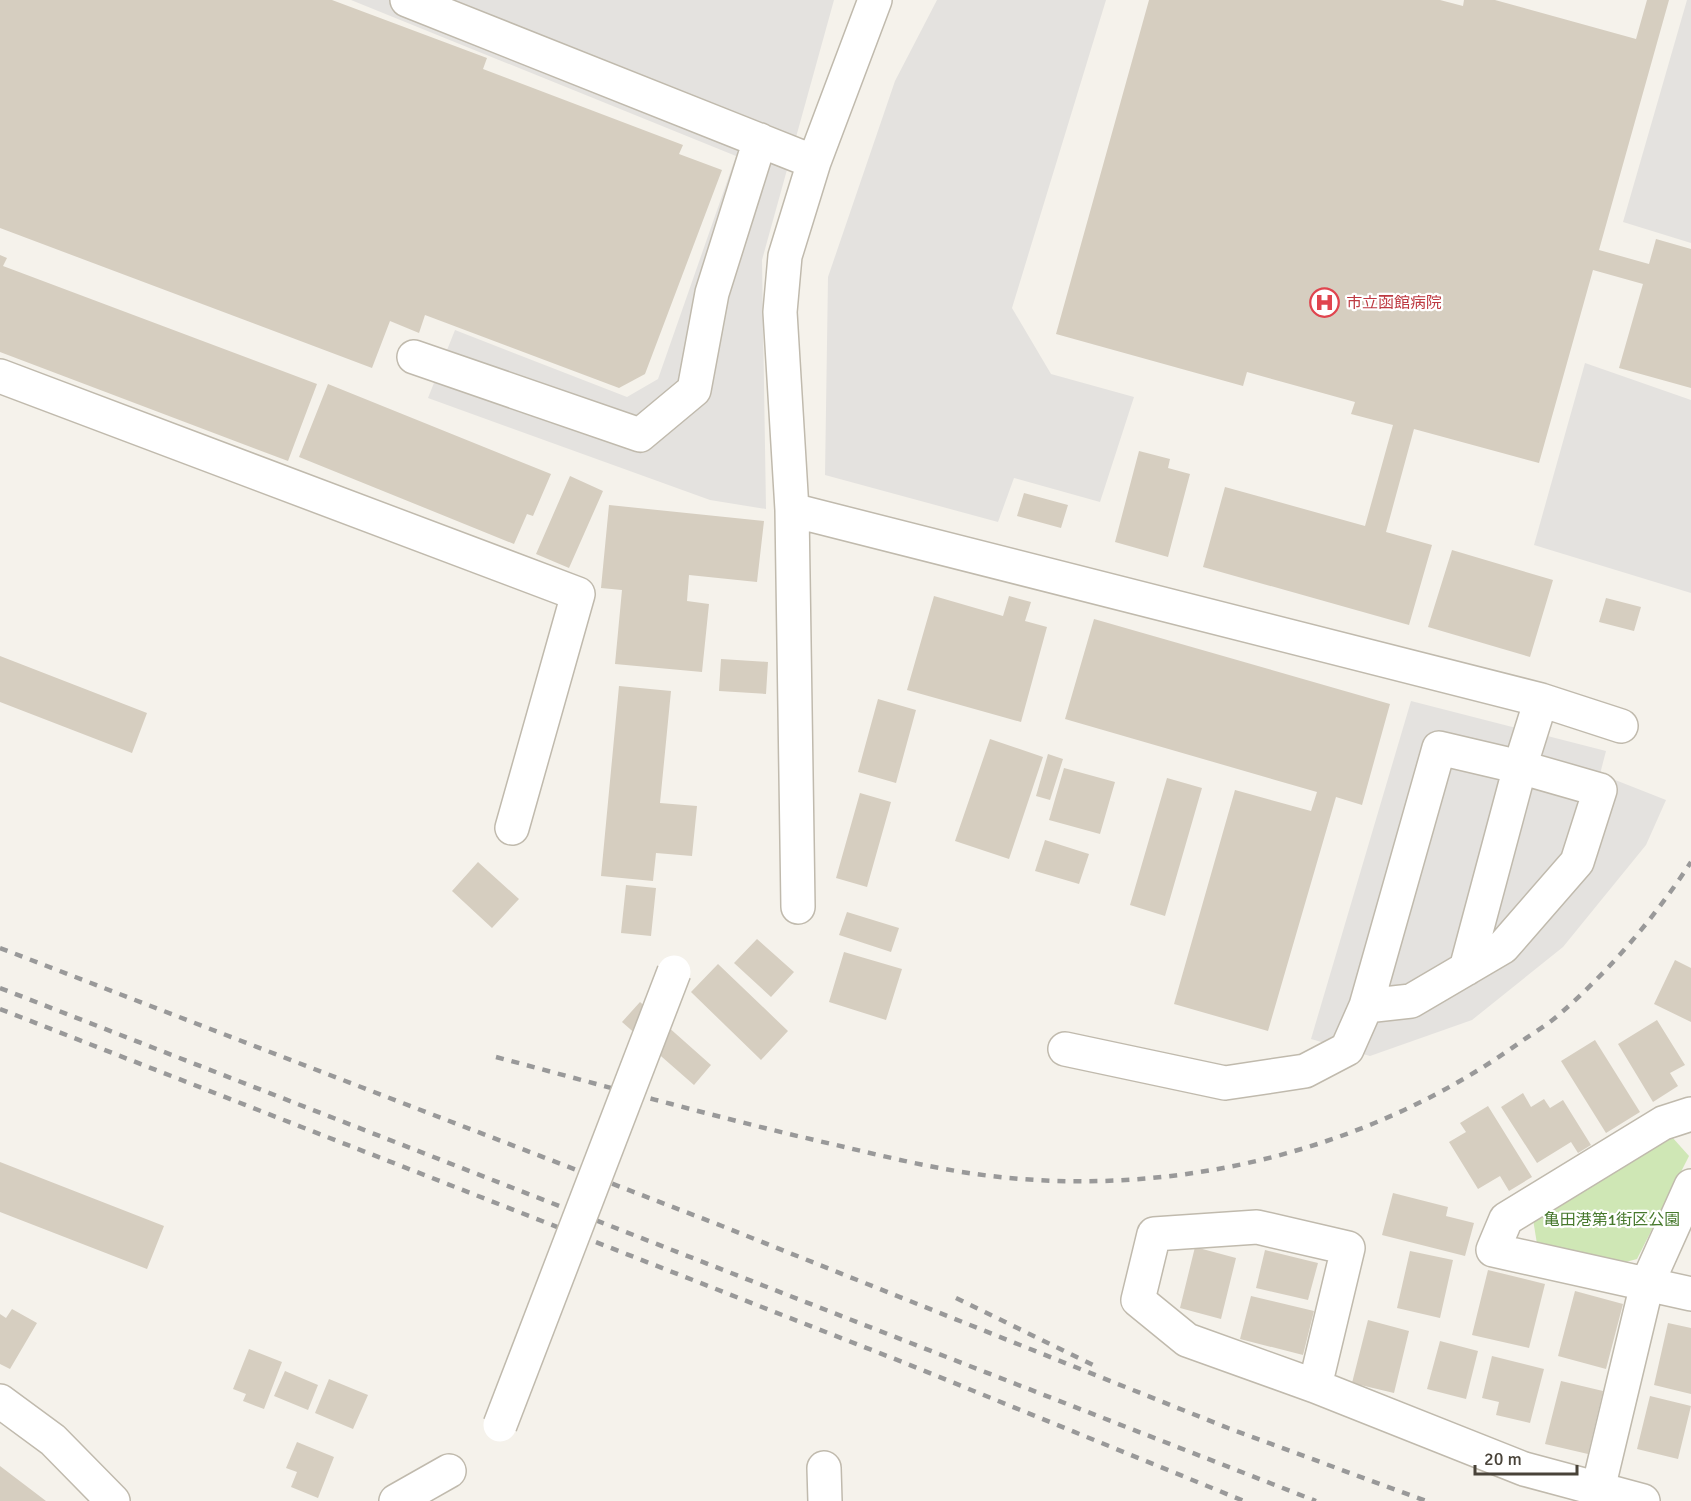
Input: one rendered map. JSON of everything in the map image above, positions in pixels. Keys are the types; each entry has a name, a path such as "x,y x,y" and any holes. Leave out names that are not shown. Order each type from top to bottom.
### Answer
{"street":[{"path":"407,0 814,162"},
{"path":"798,907 792,510 780,312 785,256 814,162 875,0"},
{"path":"414,357 640,435 694,390 712,293 760,140"},
{"path":"0,376 578,594 512,828"},
{"path":"792,510 1541,700 1621,726"},
{"path":"1466,969 1520,767 1541,700"},
{"path":"1065,1049 1225,1083 1305,1071 1347,1048 1366,1006 1439,748 1520,767 1600,790 1577,862 1503,947 1411,1001 1366,1006"},
{"path":"500,1425 674,972"},
{"path":"1691,1114 1663,1123 1506,1219 1493,1250 1691,1294"},
{"path":"1598,1489 1647,1284 1691,1186"},
{"path":"1315,1386 1348,1248 1257,1227 1154,1234 1138,1300 1187,1340 1315,1386 1524,1469 1643,1501"},
{"path":"0,1401 54,1440 113,1501"},
{"path":"824,1468 825,1501"},
{"path":"396,1501 449,1471"}],"green space":[{"name":"亀田港第1街区公園","path":"1672,1137 1689,1156 1637,1259 1622,1263 1537,1244 1533,1219"}],"shaded area":[{"path":"351,0 834,0 762,260 766,509 710,500 428,398 455,330 627,397 658,379 736,156"},
{"path":"937,0 1106,0 1012,308 1051,374 1134,397 1100,502 1014,478 998,522 825,475 828,277 895,81"},
{"path":"1687,0 1691,0 1691,243 1623,222"},
{"path":"1585,363 1691,400 1691,593 1534,545"},
{"path":"1411,701 1606,751 1600,774 1666,800 1646,845 1563,947 1472,1020 1370,1056 1311,1039"}],"building":[{"path":"0,0 332,0 487,58 483,69 683,145 679,154 722,170 645,374 619,388 425,315 419,333 390,321 372,368 0,228"},
{"name":"市立函館病院","path":"1149,0 1440,0 1463,6 1464,0 1495,0 1636,39 1647,0 1669,0 1599,250 1649,264 1656,239 1691,249 1691,388 1619,368 1643,284 1593,270 1539,463 1414,429 1386,532 1432,545 1409,625 1203,567 1225,487 1365,526 1393,425 1351,414 1355,402 1247,372 1243,386 1056,334"},
{"path":"0,255 7,258 3,266 317,384 288,461 0,352"},
{"path":"328,384 551,474 533,516 527,514 514,544 299,457"},
{"path":"1139,451 1170,459 1168,468 1190,474 1168,557 1115,542"},
{"path":"570,476 603,491 569,568 536,554"},
{"path":"1024,493 1068,505 1061,528 1017,516"},
{"path":"609,505 764,521 757,582 689,575 687,601 709,604 702,672 615,664 622,590 601,588"},
{"path":"1452,550 1553,580 1530,657 1428,627"},
{"path":"934,596 1003,616 1009,596 1031,602 1025,621 1047,627 1021,722 907,690"},
{"path":"1606,598 1641,607 1634,631 1599,622"},
{"path":"1094,619 1390,704 1362,805 1336,797 1268,1031 1174,1004 1235,790 1311,811 1317,792 1065,719"},
{"path":"0,656 147,713 132,753 0,702"},
{"path":"721,659 768,662 766,694 719,691"},
{"path":"619,686 671,691 660,803 697,806 692,856 656,853 653,881 601,876"},
{"path":"878,699 916,710 896,783 858,772"},
{"path":"990,739 1043,757 1009,859 955,841"},
{"path":"1048,754 1063,759 1050,800 1036,796"},
{"path":"1064,768 1115,782 1100,834 1049,820"},
{"path":"1167,778 1202,788 1165,916 1130,905"},
{"path":"860,793 891,802 867,887 836,878"},
{"path":"1045,840 1089,854 1079,884 1035,871"},
{"path":"478,862 519,899 492,928 452,891"},
{"path":"626,885 656,888 651,936 621,933"},
{"path":"847,912 899,928 891,952 839,935"},
{"path":"757,939 794,972 771,997 734,963"},
{"path":"844,952 902,969 886,1020 829,1002"},
{"path":"1675,960 1691,968 1691,1022 1654,1004"},
{"path":"718,964 788,1031 761,1060 691,992"},
{"path":"640,1002 711,1065 694,1085 622,1022"},
{"path":"1657,1020 1685,1065 1670,1073 1678,1086 1653,1102 1618,1044"},
{"path":"1595,1040 1640,1112 1606,1133 1561,1061"},
{"path":"1523,1093 1531,1107 1544,1099 1550,1108 1563,1100 1591,1145 1578,1153 1571,1142 1537,1163 1501,1107"},
{"path":"1488,1106 1532,1177 1509,1191 1500,1176 1478,1189 1449,1142 1466,1132 1460,1123"},
{"path":"0,1162 164,1226 147,1269 0,1212"},
{"path":"1393,1193 1448,1207 1446,1216 1474,1223 1465,1256 1382,1235"},
{"path":"1195,1247 1236,1258 1221,1319 1180,1308"},
{"path":"1265,1250 1318,1263 1308,1300 1256,1288"},
{"path":"1410,1251 1453,1260 1440,1318 1397,1308"},
{"path":"1488,1270 1545,1284 1529,1348 1472,1335"},
{"path":"1575,1291 1623,1304 1606,1369 1558,1356"},
{"path":"1251,1296 1314,1311 1303,1355 1240,1339"},
{"path":"12,1309 37,1323 10,1369 0,1364 0,1314 6,1318"},
{"path":"1368,1320 1409,1331 1394,1393 1352,1383"},
{"path":"1668,1323 1691,1328 1691,1394 1654,1385"},
{"path":"1440,1341 1478,1351 1466,1399 1427,1389"},
{"path":"249,1349 282,1362 264,1409 243,1401 246,1394 233,1389"},
{"path":"1492,1356 1544,1369 1530,1423 1496,1415 1499,1402 1482,1398"},
{"path":"285,1371 318,1385 308,1410 274,1396"},
{"path":"329,1379 368,1395 353,1429 315,1413"},
{"path":"1561,1381 1603,1391 1588,1454 1545,1444"},
{"path":"1650,1396 1691,1406 1678,1459 1637,1449"},
{"path":"297,1442 334,1457 318,1498 291,1487 297,1472 286,1468"},
{"path":"0,1466 46,1501 0,1501"}],"railway":[{"path":"496,1057 751,1124 952,1170 991,1176 1061,1181 1130,1180 1200,1172 1268,1158 1334,1138 1399,1112 1461,1081 1557,1016 1598,978 1663,903 1691,862"},
{"path":"0,948 722,1226 1228,1428 1426,1501"},
{"path":"0,988 1316,1501"},
{"path":"0,1009 905,1363 1244,1501"},
{"path":"956,1298 1093,1365"}],"place":[{"name":"市立函館病院","path":"1325,302"}]}
